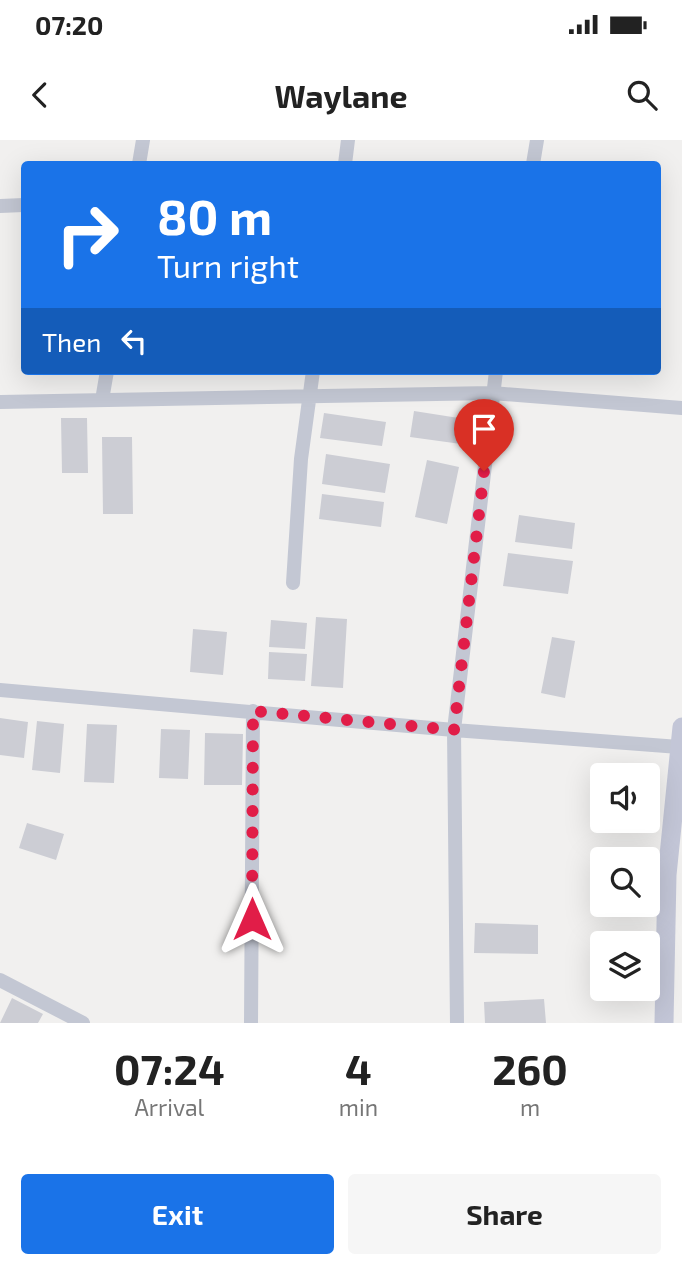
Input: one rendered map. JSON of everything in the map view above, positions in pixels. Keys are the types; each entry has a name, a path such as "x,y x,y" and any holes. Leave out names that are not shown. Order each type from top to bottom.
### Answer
{"street":[{"path":"139,161 142,140"},
{"path":"345,161 348,140"},
{"path":"534,161 537,140"},
{"path":"0,206 21,205"},
{"path":"102,400 106,375"},
{"path":"293,583 301,459 312,375"},
{"path":"457,1023 454,730 495,375"},
{"path":"0,402 492,393 682,408"},
{"path":"0,690 679,747"},
{"path":"251,1023 253,711"},
{"path":"664,1023 667,875 682,727"},
{"path":"0,980 83,1023"}],"building":[{"path":"414,411 465,419 461,444 410,437"},
{"path":"324,413 386,422 382,446 320,438"},
{"path":"61,418 87,418 88,473 62,473"},
{"path":"102,437 132,437 133,514 103,514"},
{"path":"326,454 390,464 385,493 322,484"},
{"path":"427,460 459,467 447,524 415,517"},
{"path":"322,494 384,502 381,527 319,519"},
{"path":"519,515 575,523 572,549 515,542"},
{"path":"508,553 573,561 568,594 503,586"},
{"path":"316,617 347,619 343,688 311,686"},
{"path":"271,620 307,623 305,649 269,647"},
{"path":"193,629 227,632 223,675 190,672"},
{"path":"552,637 575,641 565,698 541,693"},
{"path":"269,652 307,654 305,681 268,679"},
{"path":"0,718 28,722 24,758 0,755"},
{"path":"37,721 64,724 60,773 32,770"},
{"path":"87,724 117,725 114,783 84,782"},
{"path":"161,729 190,730 188,779 159,778"},
{"path":"205,733 243,734 242,785 204,785"},
{"path":"27,823 64,834 56,860 19,848"},
{"path":"475,923 538,925 538,954 474,953"},
{"path":"12,998 43,1014 38,1023 0,1023"},
{"path":"544,999 546,1023 485,1023 484,1002"}],"route":[{"path":"252,919 253,711 454,730 484,471"}]}
